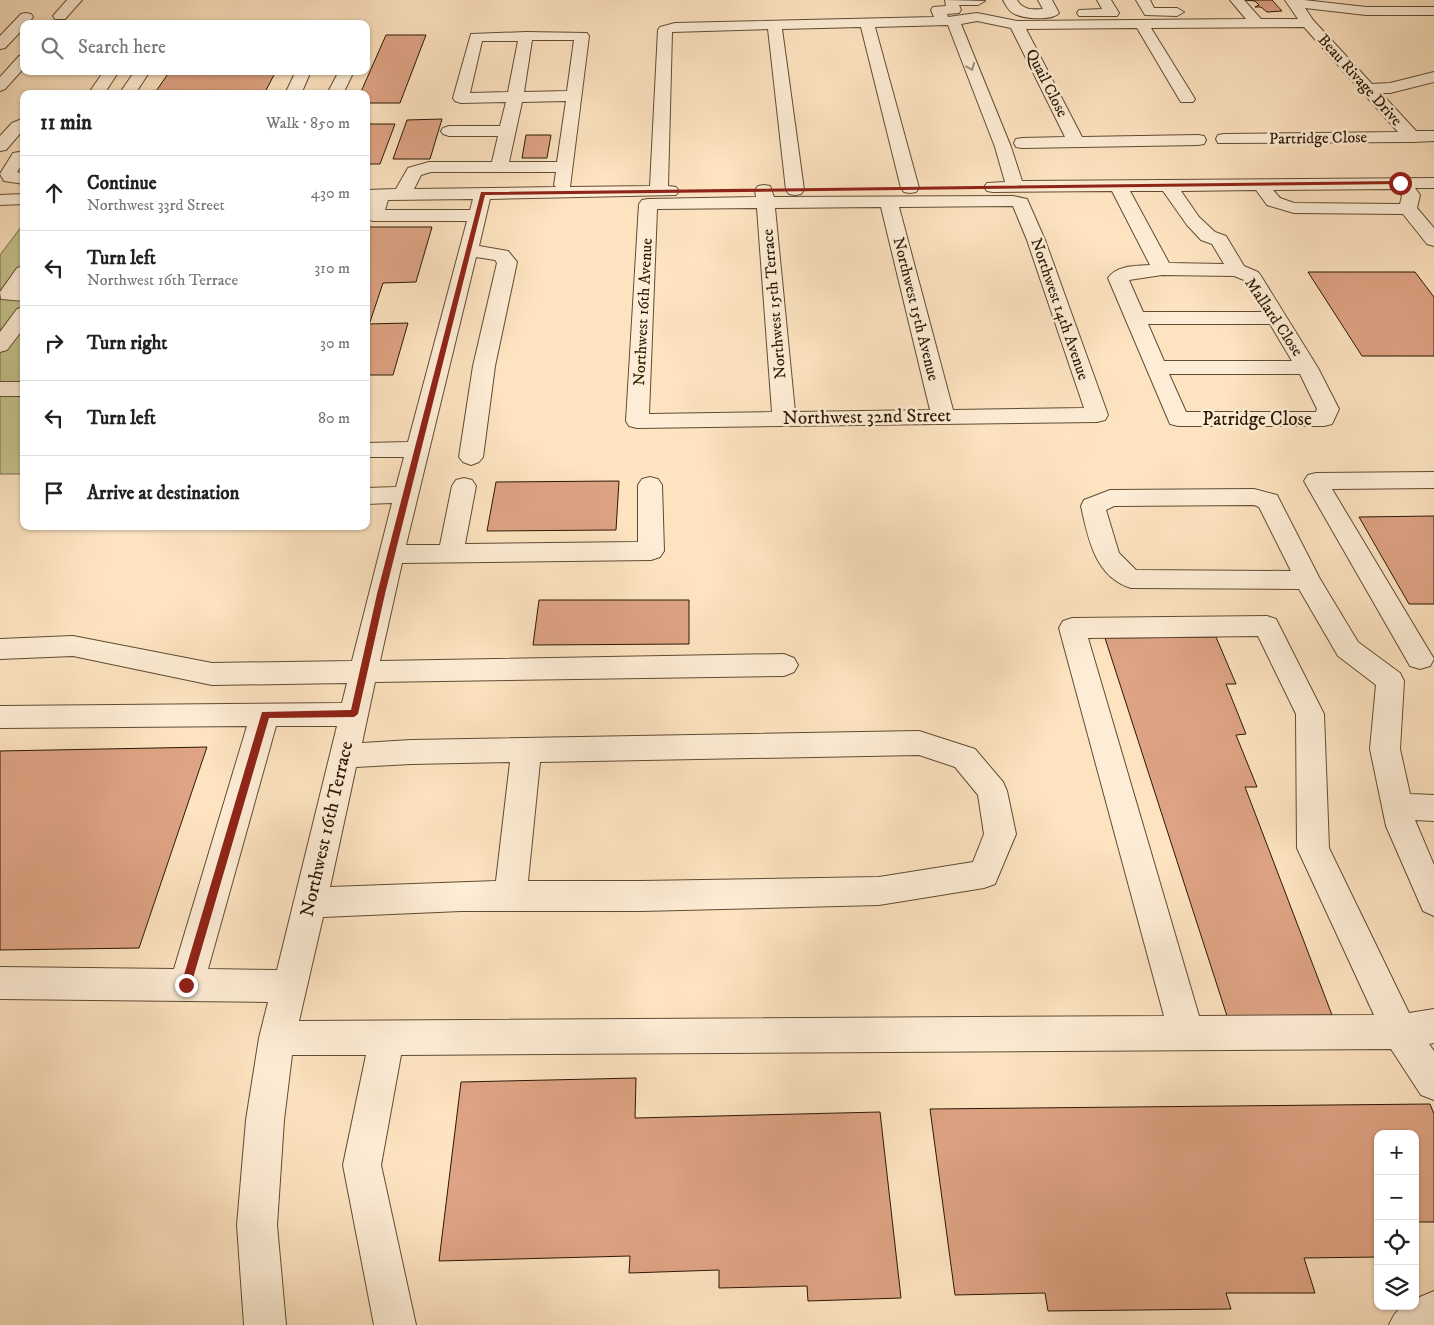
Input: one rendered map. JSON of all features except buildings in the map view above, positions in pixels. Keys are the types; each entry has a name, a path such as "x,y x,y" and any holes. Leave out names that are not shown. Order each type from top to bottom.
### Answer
{"street":[{"path":"60,16 75,0"},
{"path":"948,21 938,10 954,10 951,1 978,0 982,13 977,18"},
{"path":"1010,0 1014,8 1020,12 1052,13 1045,0"},
{"path":"1073,0 1083,19"},
{"path":"795,190 774,24 948,21 977,18 1017,25 1083,19 1112,13 1104,0"},
{"path":"1143,0 1150,12 1241,5 1257,23"},
{"path":"1293,1 1366,12 1434,11"},
{"name":"Beau Rivage Drive","path":"1293,1 1308,23 1412,137"},
{"path":"892,7 897,22"},
{"path":"1403,11 1426,25"},
{"path":"23,20 26,17"},
{"path":"1083,19 1141,24 1308,23"},
{"name":"Northwest 14th Avenue","path":"948,21 1003,147 1018,195 1036,240 1097,416"},
{"path":"867,23 910,188"},
{"path":"3,42 20,24"},
{"name":"Northwest 16th Avenue","path":"637,421 652,197 658,186 665,30 675,27 774,24"},
{"path":"1141,24 1187,99"},
{"name":"Quail Close","path":"1017,25 1076,142"},
{"path":"499,167 515,97 526,36"},
{"path":"562,192 582,36 476,37 461,98 574,96"},
{"path":"3,42 20,39"},
{"path":"0,86 20,64"},
{"path":"99,90 109,75"},
{"path":"129,90 140,75"},
{"path":"295,90 302,75"},
{"path":"337,90 345,75"},
{"path":"1368,89 1390,88 1434,77"},
{"path":"0,146 20,125"},
{"path":"449,132 507,131"},
{"name":"Partridge Close","path":"1224,138 1434,136"},
{"path":"1022,143 1198,140"},
{"path":"0,157 20,157"},
{"path":"20,158 8,172 10,177 20,178"},
{"path":"402,194 414,172 455,160 499,167 566,167"},
{"path":"1400,183 1411,195 1408,209"},
{"path":"765,196 795,190 910,188 1018,195 1118,186 1434,183"},
{"path":"1261,184 1269,200 1279,206 1294,208 1408,209 1434,240"},
{"path":"1118,186 1162,269"},
{"path":"1168,186 1193,221 1208,236 1219,240 1237,270"},
{"path":"480,204 402,194 374,195 374,216 480,204 562,192 652,197 765,196 889,201 1013,201 1018,195"},
{"name":"Northwest 15th Terrace","path":"765,196 784,418"},
{"name":"Northwest 15th Avenue","path":"889,201 943,416"},
{"name":"Northwest 16th Terrace","path":"265,1325 257,1225 265,1120 277,1038 365,671 391,554 480,204"},
{"path":"468,250 501,255 507,262 484,366 471,457"},
{"name":"Mallard Close","path":"1134,318 1118,278 1127,273 1162,269 1237,270 1251,276 1308,368 1328,409"},
{"path":"20,278 8,295 20,295"},
{"path":"0,346 20,318"},
{"path":"1276,318 1134,318 1156,367 1308,368"},
{"name":"Patridge Close","path":"1156,367 1178,419 1324,419 1328,409"},
{"path":"0,389 20,389"},
{"name":"Northwest 32nd Street","path":"637,421 943,416 1097,416"},
{"path":"370,450 418,450"},
{"path":"1390,681 1427,659 1316,481 1434,480"},
{"path":"391,554 650,551 650,485"},
{"path":"451,553 464,486"},
{"path":"370,496 406,495"},
{"path":"1306,580 1131,579 1119,572 1105,556 1093,506 1110,498 1254,496 1268,502 1305,573 1306,580 1348,650 1390,681"},
{"path":"1186,1033 1072,628 1267,626 1310,714 1313,848 1400,1032 1434,1082"},
{"path":"0,648 73,646 212,674 585,670 784,665"},
{"path":"1390,681 1385,749 1401,826 1434,901"},
{"path":"0,717 354,714"},
{"path":"186,985 265,715"},
{"path":"310,903 461,896 651,896 879,891 984,874 1000,834 992,791 965,758 919,744 526,750 344,756"},
{"path":"510,896 526,750"},
{"path":"1397,807 1434,808"},
{"path":"0,983 290,986"},
{"path":"277,1038 1400,1032 1434,1026"},
{"path":"387,1037 362,1165 396,1325"},
{"path":"1410,1325 1434,1311"}],"shaded area":[{"path":"20,228 20,474 0,474 0,255"}],"route":[{"path":"186,985 265,715 354,714 381,594 483,193 1400,183"}]}
